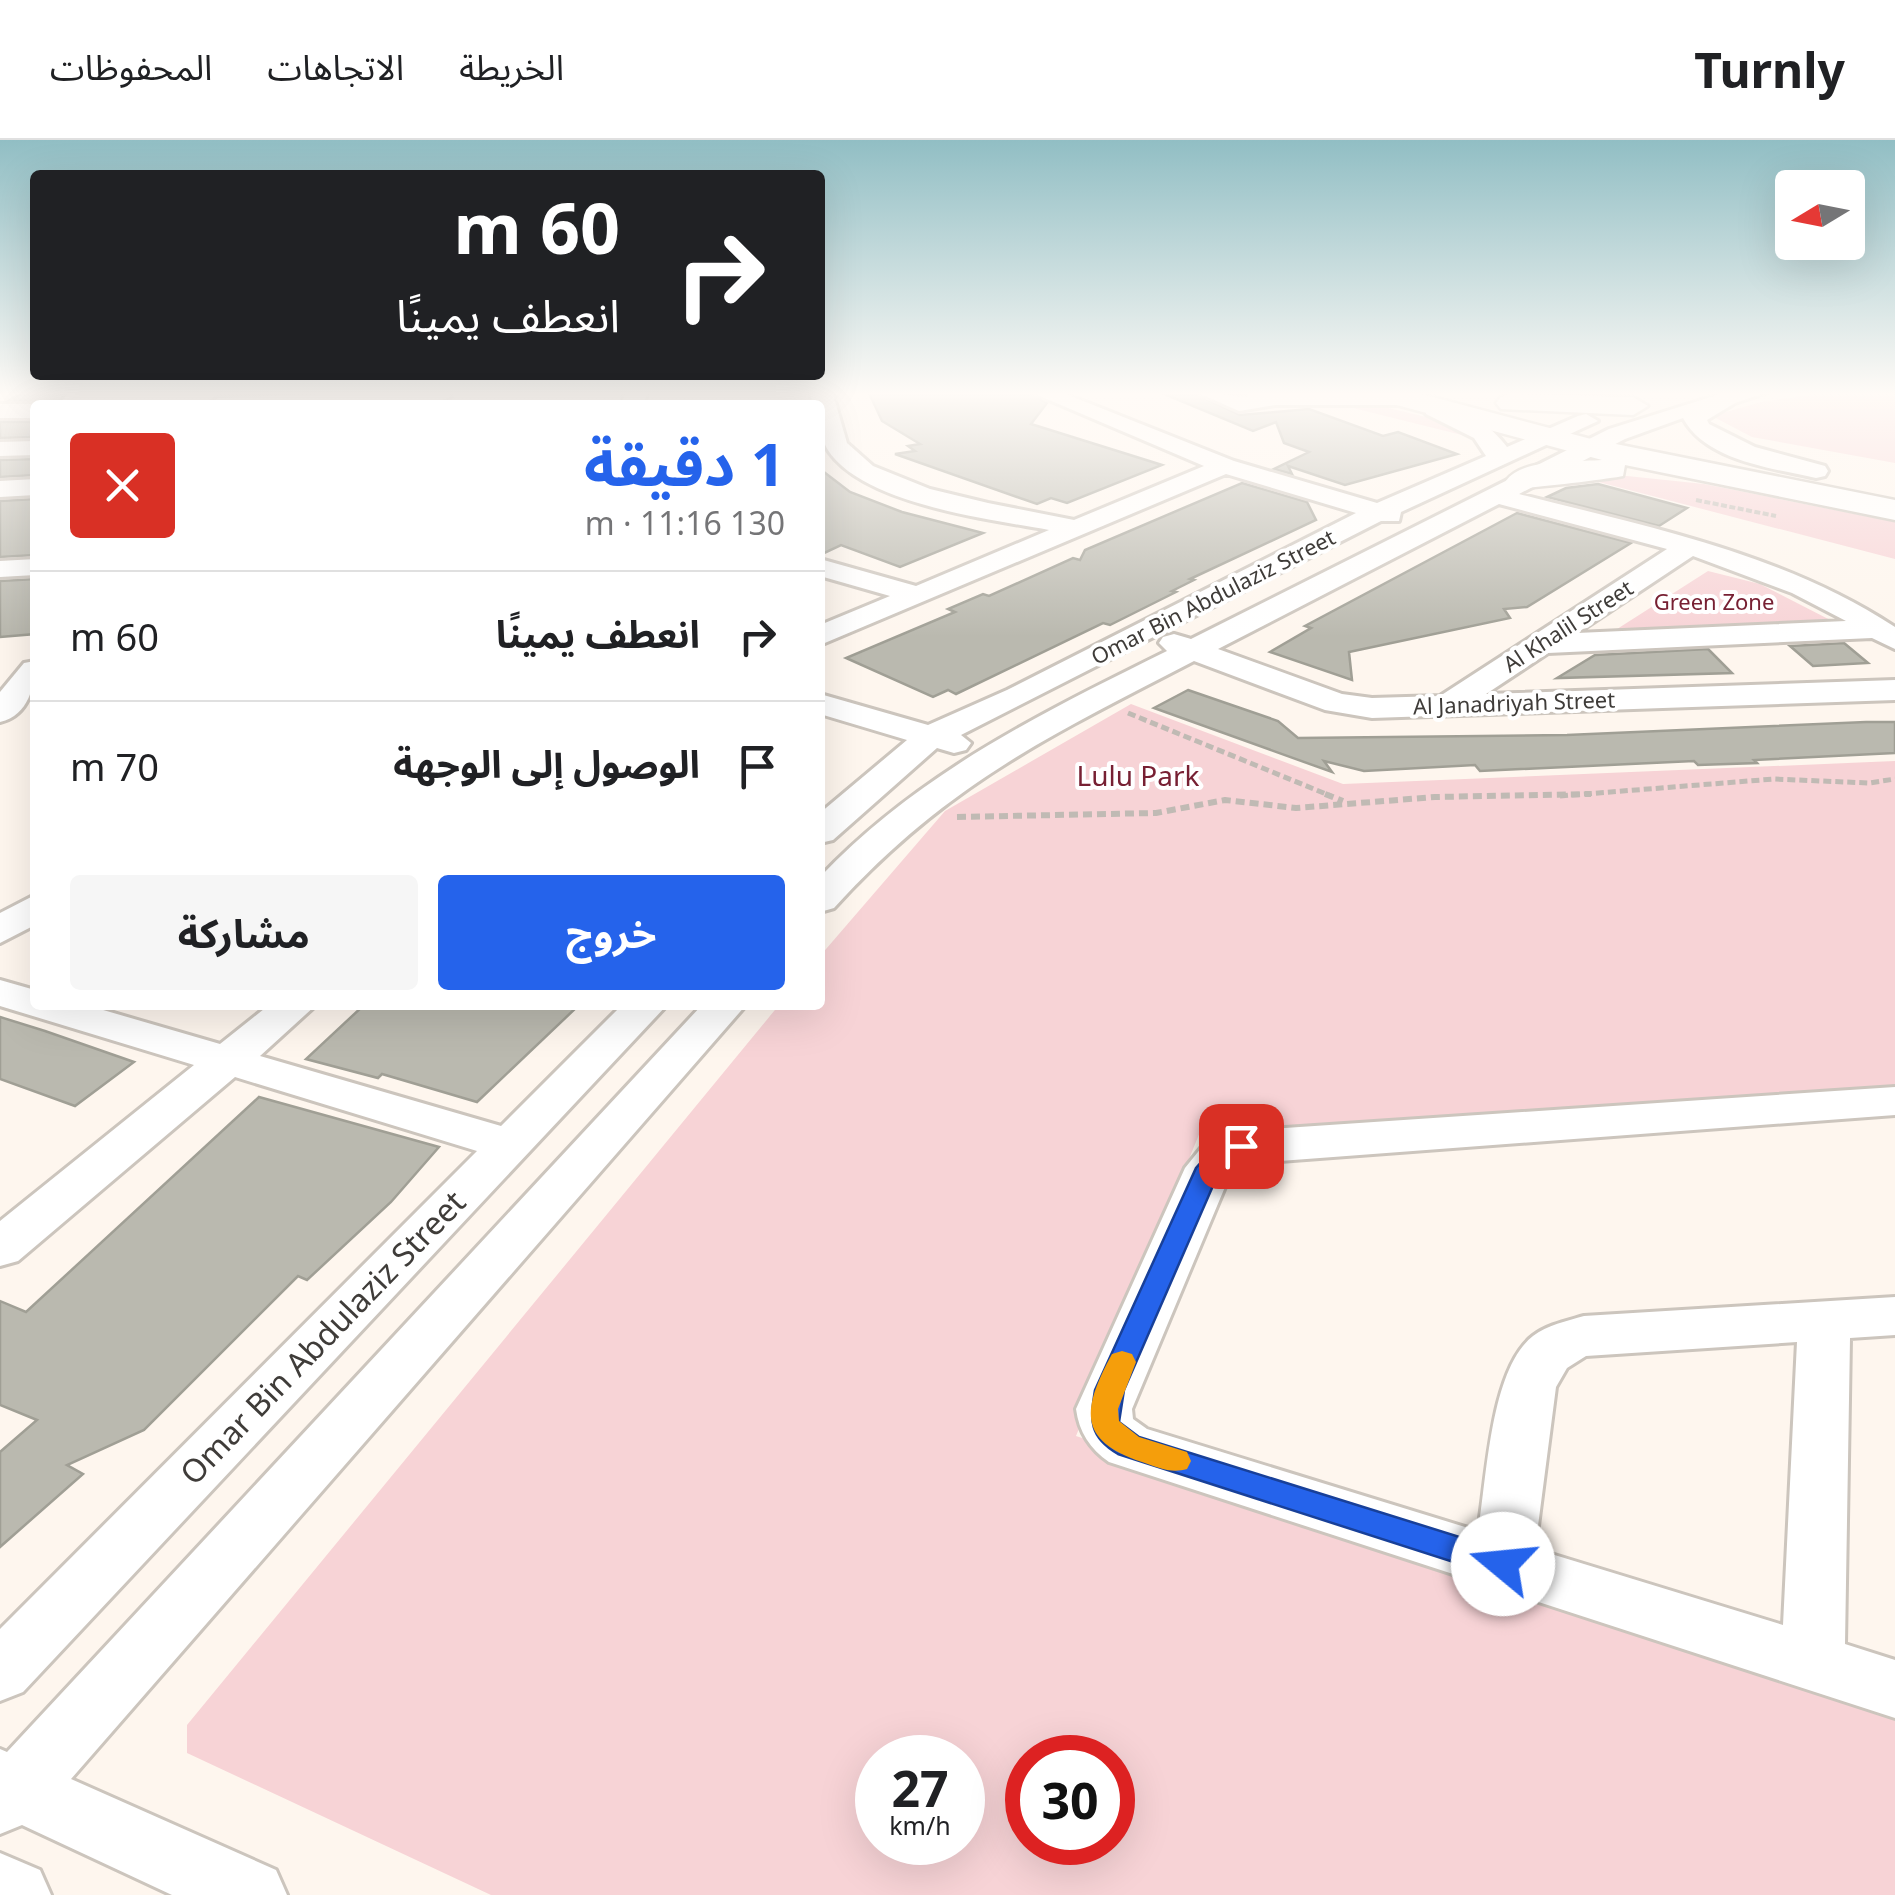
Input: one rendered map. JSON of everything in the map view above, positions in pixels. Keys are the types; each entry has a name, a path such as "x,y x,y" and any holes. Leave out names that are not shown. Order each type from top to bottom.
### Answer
{"main road":[{"path":"1507,488 1549,473"},
{"path":"1680,473 1704,474 1895,510"},
{"path":"1828,473 1895,484"}],"street":[{"path":"871,473 924,494 1076,528"},
{"path":"825,634 1208,473"},
{"path":"1248,473 1428,526"},
{"name":"Omar Bin Abdulaziz Street","path":"825,828 931,736 1463,473"},
{"path":"825,895 896,821 962,769 1532,473"},
{"path":"0,489 30,487"},
{"path":"1507,488 1688,547 1836,604 1886,634"},
{"name":"Al Khalil Street","path":"1448,705 1688,547"},
{"path":"0,569 30,567"},
{"path":"825,568 917,594"},
{"name":"Al Janadriyah Street","path":"1146,633 1336,703 1372,708 1895,690"},
{"path":"1542,644 1886,634"},
{"path":"0,663 30,661"},
{"path":"0,712 30,676"},
{"path":"825,705 988,754"},
{"path":"0,892 30,902"},
{"path":"0,931 30,908"},
{"path":"0,993 30,1002"},
{"path":"58,1010 510,1145"},
{"path":"0,1248 288,1010"},
{"name":"Omar Bin Abdulaziz Street","path":"0,1672 641,1010"},
{"path":"251,1895 6,1790 720,1010"},
{"path":"1895,1101 1268,1144 1223,1154 1208,1168 1109,1390 1104,1423 1112,1436 1129,1446 1895,1689"},
{"path":"1503,1564 1529,1387 1538,1360 1558,1343 1584,1336 1895,1316"},
{"path":"1812,1663 1824,1320"},
{"path":"0,1888 15,1895"}],"path":[{"path":"1095,700 1344,801"},
{"path":"896,821 1032,812 1156,813 1225,800 1296,808 1344,801 1539,798 1774,778 1869,784 1895,780"}],"green space":[{"path":"1627,476 1704,484 1895,522 1895,559 1587,479"},
{"name":"Green Zone","path":"1708,571 1760,584 1838,624 1603,638"},
{"name":"Lulu Park","path":"1131,704 1343,784 1895,761 1895,1088 1200,1132 1076,1436 1895,1701 1895,1895 491,1895 187,1753 187,1725 775,1010 825,1010 825,950 945,811"}],"building":[{"path":"0,473 30,473 30,475 0,477"},
{"path":"825,473 850,492 902,512 983,533 900,567 841,545 825,553"},
{"path":"949,473 1142,473 1067,503 1051,498 1037,504"},
{"path":"1309,473 1389,473 1345,485"},
{"path":"1242,483 1307,502 1316,520 1190,579 1194,580 1172,591 1176,592 1110,625 1103,623 956,694 948,690 933,697 846,658 955,612 948,609 983,594 989,596 1073,558 1080,560 1085,550"},
{"path":"1598,484 1687,508 1659,526 1547,497 1566,488"},
{"path":"30,499 30,555 0,557 0,501"},
{"path":"1517,513 1631,543 1527,607 1504,609 1510,618 1349,652 1352,680 1270,652 1311,628 1305,626"},
{"path":"30,579 30,634 0,637 0,581"},
{"path":"1844,643 1868,663 1813,666 1790,646"},
{"path":"1708,649 1732,673 1557,678 1595,655"},
{"path":"1188,690 1278,721 1298,738 1567,735 1895,722 1895,753 1754,760 1757,763 1698,765 1694,761 1480,771 1475,765 1364,771 1324,761 1332,772 1154,708"},
{"path":"359,1010 574,1010 477,1102 382,1074 378,1078 306,1059"},
{"path":"0,1017 134,1062 75,1106 0,1079"},
{"path":"259,1097 439,1147 391,1202 307,1280 298,1276 144,1430 67,1465 83,1474 0,1547 0,1452 37,1420 0,1405 0,1301 26,1312"}],"slow traffic":[{"path":"1122,1362 1109,1390 1104,1423 1112,1436 1129,1446 1176,1461"}],"route":[{"path":"1241,1146 1223,1154 1208,1168 1109,1390 1104,1423 1112,1436 1129,1446 1503,1564"}]}
